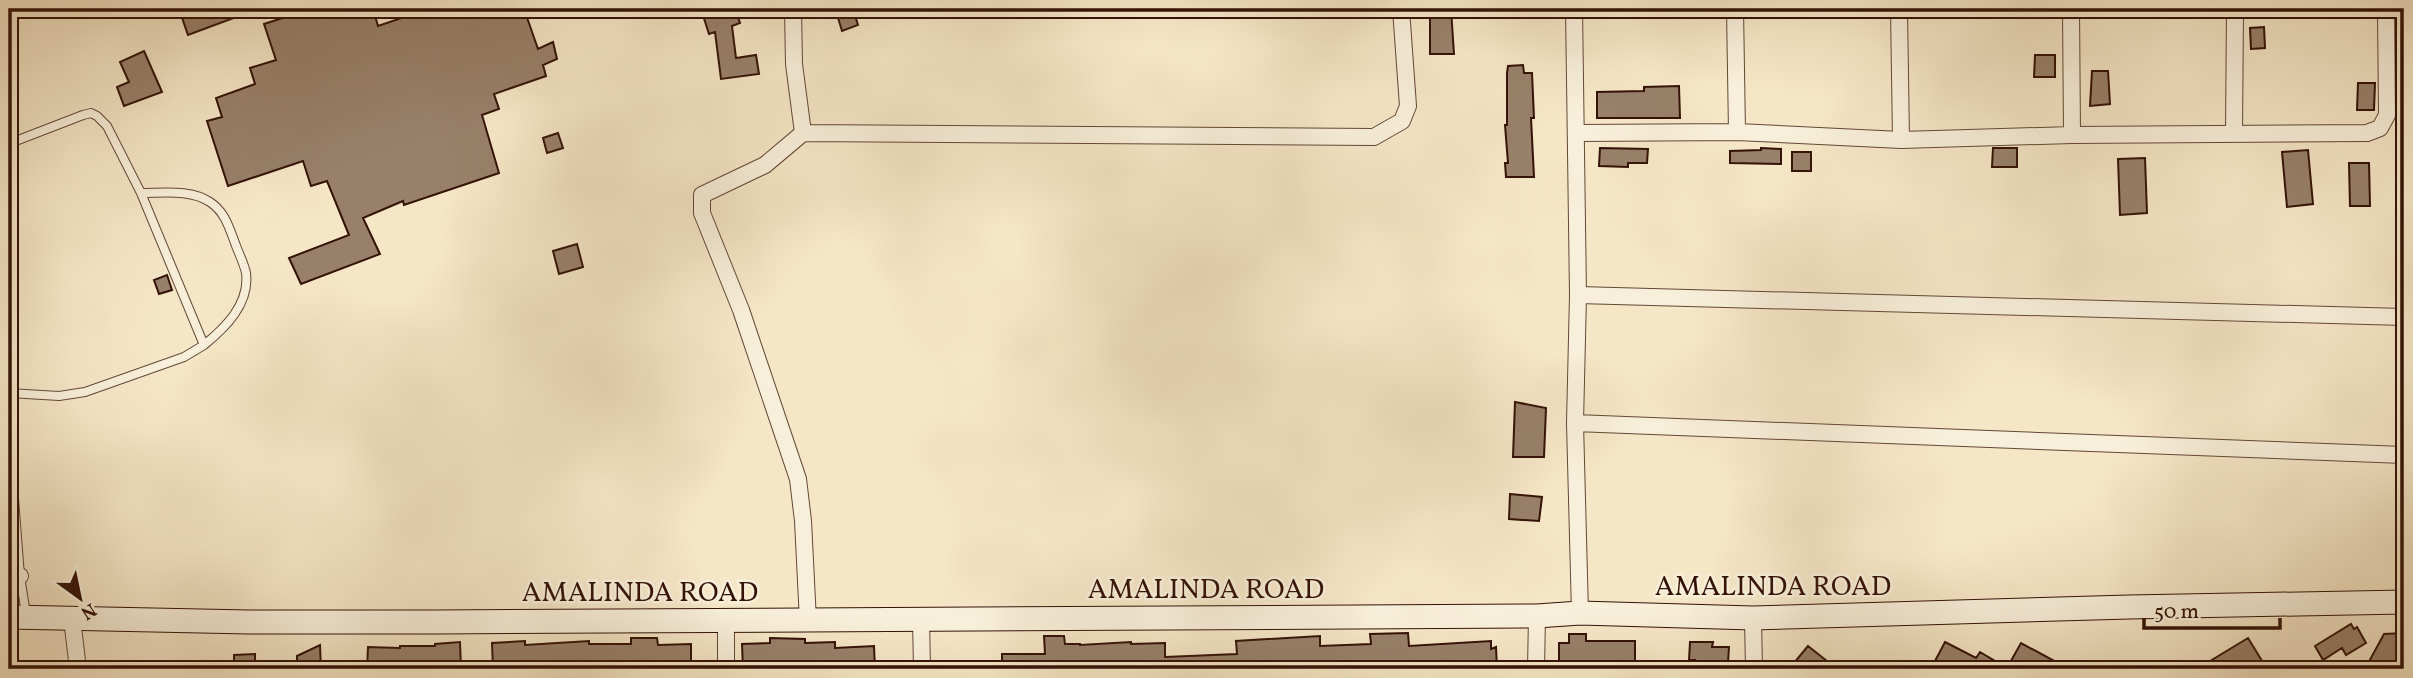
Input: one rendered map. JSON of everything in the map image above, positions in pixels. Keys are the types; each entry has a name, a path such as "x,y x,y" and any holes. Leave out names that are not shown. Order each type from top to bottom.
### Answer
{"street":[{"path":"793,9 794,64 803,133"},
{"path":"808,621 798,479 741,310 702,213 702,195 765,165 803,133 1374,137 1402,121 1408,106 1401,9"},
{"path":"1574,9 1578,295 1575,423 1580,613"},
{"path":"1735,9 1737,132"},
{"path":"1899,9 1901,140"},
{"path":"2071,9 2072,135"},
{"path":"2234,133 2235,9"},
{"path":"1577,133 1737,132 1901,140 2072,135 2367,133 2380,128 2387,115 2386,9"},
{"path":"1578,295 2404,317"},
{"path":"1575,423 2404,455"},
{"name":"AMALINDA ROAD","path":"18,617 249,622 808,621 1537,616 1580,613 1753,618 2404,602"},
{"path":"1536,669 1537,616"},
{"path":"1753,618 1754,669"},
{"path":"72,619 78,669"},
{"path":"920,619 922,669"},
{"path":"726,621 726,669"}],"lane":[{"path":"9,147 13,142 83,114 91,113 107,126 141,192 204,345"},
{"path":"9,393 59,396 85,392 184,357 220,332 236,313 243,296 246,274 225,217 209,201 187,193 141,192"},
{"path":"9,434 18,617"}],"building":[{"path":"179,9 255,9 255,10 188,35"},
{"path":"311,9 373,9 378,26 428,9 524,9 538,49 553,42 557,59 543,65 546,76 494,94 499,109 482,115 499,173 404,205 403,201 363,218 380,254 301,284 289,258 349,235 327,181 311,186 303,161 228,186 207,121 222,117 216,98 255,84 250,68 276,60 264,24"},
{"path":"701,9 735,9 740,23 732,26 736,58 756,55 759,74 721,79 715,32 709,34"},
{"path":"853,9 858,25 842,31 836,11"},
{"path":"1430,9 1451,9 1454,54 1430,54"},
{"path":"2264,27 2265,48 2251,49 2250,28"},
{"path":"144,51 162,92 124,106 117,87 129,82 120,62"},
{"path":"2035,55 2055,55 2055,77 2034,77"},
{"path":"1523,65 1524,73 1532,73 1534,177 1506,177 1508,66"},
{"path":"2092,71 2108,71 2110,104 2090,106"},
{"path":"2358,83 2375,83 2374,110 2357,110"},
{"path":"1679,86 1680,118 1597,118 1597,92 1644,91 1644,87"},
{"path":"558,133 563,148 547,153 543,138"},
{"path":"1600,148 1648,149 1647,163 1628,163 1628,167 1599,166"},
{"path":"1993,148 2017,148 2017,167 1992,167"},
{"path":"1781,149 1781,164 1730,163 1730,151"},
{"path":"2308,150 2313,204 2287,207 2282,152"},
{"path":"1792,152 1811,152 1811,171 1792,171"},
{"path":"2145,158 2147,213 2120,215 2118,159"},
{"path":"2349,163 2369,163 2370,206 2350,206"},
{"path":"577,244 583,267 559,274 553,251"},
{"path":"167,275 172,290 159,294 154,280"},
{"path":"1515,402 1546,408 1544,457 1513,457"},
{"path":"1510,494 1542,497 1539,521 1509,519"},
{"path":"2351,624 2354,629 2357,627 2366,643 2346,655 2342,648 2323,660 2315,646"},
{"path":"1408,633 1409,646 1491,641 1491,649 1496,647 1497,669 1002,669 1002,654 1045,654 1044,636 1064,636 1065,644 1080,645 1165,643 1165,657 1237,654 1236,641 1320,636 1320,646 1371,644 1370,634"},
{"path":"2404,633 2404,669 2365,669 2384,634"},
{"path":"1569,634 1586,634 1586,641 1635,641 1635,663 1620,663 1620,669 1566,669 1566,661 1559,661 1559,643 1569,643"},
{"path":"631,638 657,638 658,645 691,644 691,669 493,669 492,643 525,641 525,645 589,641 589,644 631,644"},
{"path":"770,638 805,639 805,643 835,642 835,648 874,646 875,669 743,669 742,644 770,643"},
{"path":"2248,638 2267,669 2197,669"},
{"path":"460,642 461,669 367,669 368,647 400,648"},
{"path":"1690,642 1713,642 1712,647 1729,647 1728,663 1721,663 1721,669 1695,669 1695,660 1689,660"},
{"path":"1945,642 1976,658 1980,652 2007,668 2021,643 2069,669 1944,669 1934,663"},
{"path":"320,645 321,669 297,669 297,656"},
{"path":"1808,646 1837,669 1789,669"},
{"path":"255,654 255,669 234,669 234,655"}]}
